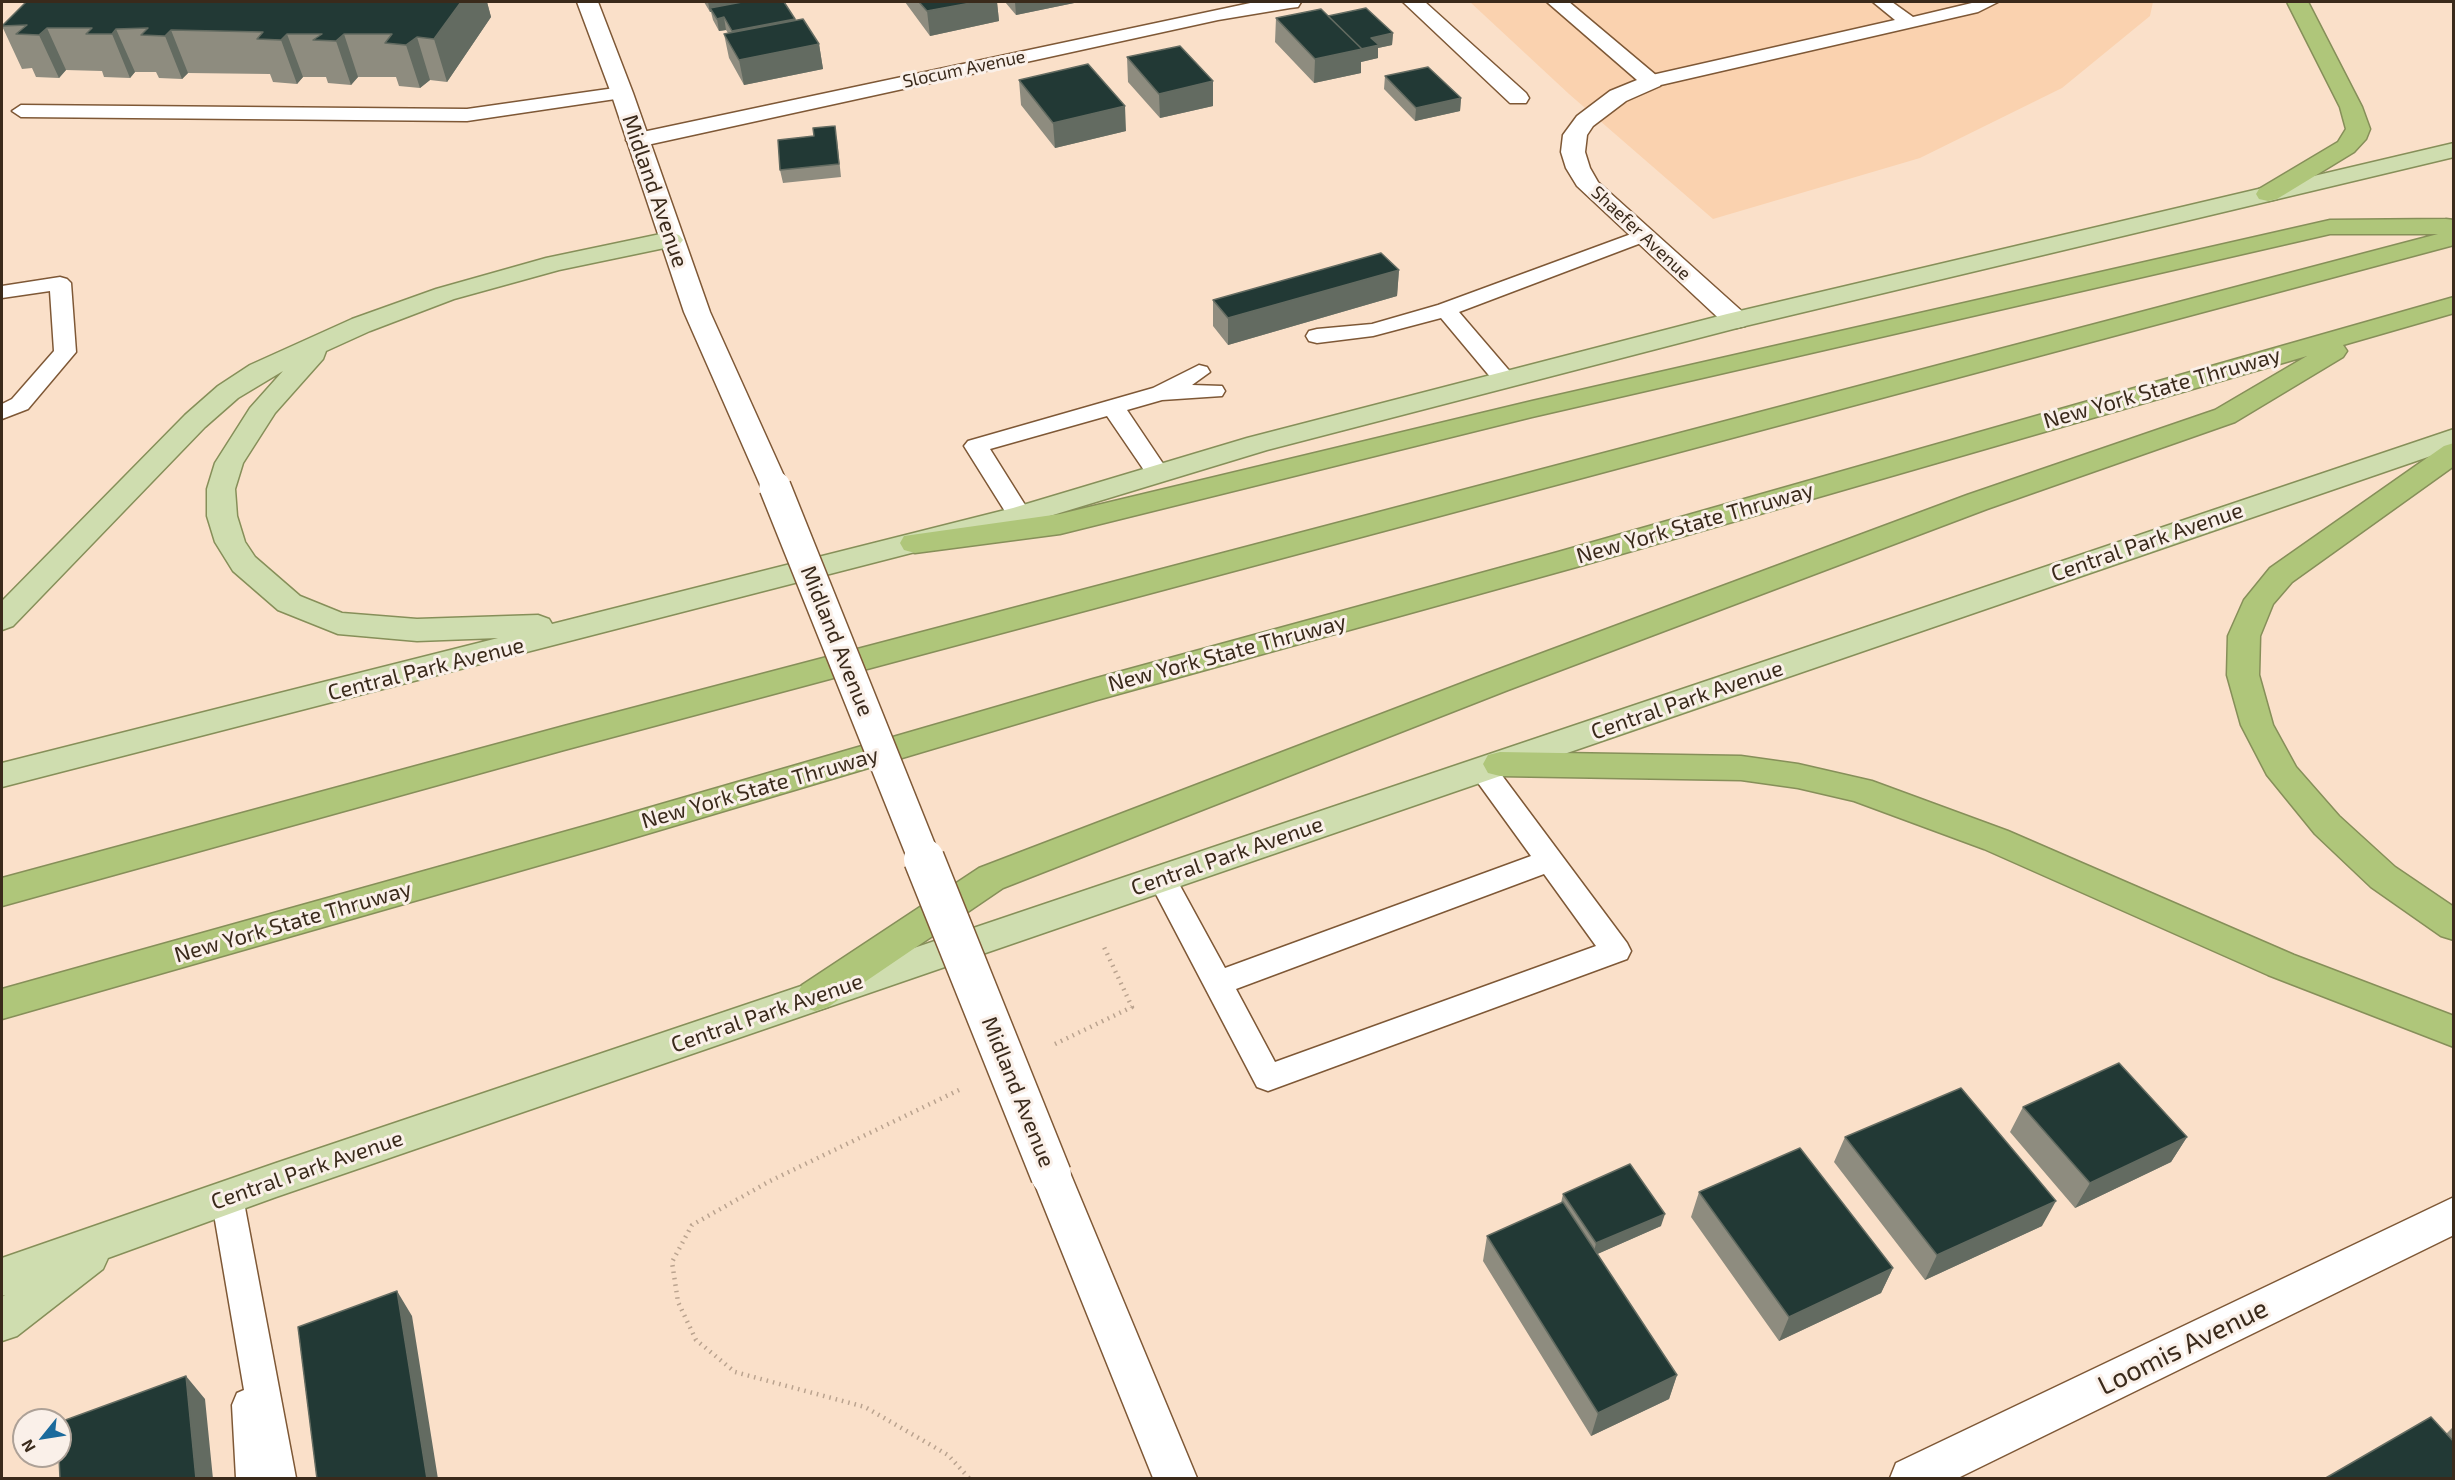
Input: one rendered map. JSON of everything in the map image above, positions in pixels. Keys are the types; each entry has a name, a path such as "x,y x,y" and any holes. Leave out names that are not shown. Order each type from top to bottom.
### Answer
{"highway":[{"path":"2268,194 2346,147 2354,139 2358,129 2351,107 2297,2"},
{"path":"915,543 1060,524 1497,417 2330,227 2454,226"},
{"path":"2,892 599,729 2454,237"},
{"name":"New York State Thruway","path":"2,1004 603,834 1093,690 1569,559 2454,305"},
{"path":"815,996 991,878 1564,657 1977,502 2225,416 2375,327"},
{"path":"2454,452 2281,575 2259,600 2244,636 2243,675 2257,725 2284,775 2327,825 2383,877 2454,926"},
{"path":"1491,767 1685,765 1741,768 1798,776 1860,790 1996,840 2281,965 2454,1032"}],"main road":[{"name":"Central Park Avenue","path":"2,776 1020,516 1257,444 1736,320 2454,150"},
{"path":"2,618 188,428 228,392 260,371 370,321 445,294 555,263 670,240"},
{"path":"324,343 264,408 243,436 229,463 221,489 222,516 230,542 244,564 289,603 338,623 417,630 600,624"},
{"name":"Central Park Avenue","path":"2,1277 276,1180 2454,438"},
{"path":"2,1322 110,1239"}],"street":[{"name":"Midland Avenue","path":"587,2 622,93 670,240 697,312 775,487 1175,1479"},
{"name":"Slocum Avenue","path":"638,140 1218,14 1290,2"},
{"path":"1413,2 1518,98"},
{"path":"1557,2 1652,81"},
{"name":"Shaefer Avenue","path":"1652,81 1618,96 1597,109 1575,135 1573,152 1578,168 1589,186 1736,320"},
{"name":"Loomis Avenue","path":"1911,1479 2454,1215"}],"lane":[{"path":"1881,2 1909,22"},
{"path":"1652,81 1978,7 1989,2"},
{"path":"21,111 467,115 622,93"},
{"path":"1317,336 1373,330 1446,310 1642,236"},
{"path":"2,292 60,283 65,352 20,404 2,412"},
{"path":"1446,310 1505,380"},
{"path":"1335,352 1373,330"},
{"path":"1020,516 976,446 1161,393 1199,372"},
{"path":"1161,393 1214,391"},
{"path":"1113,407 1158,474"},
{"path":"1162,879 1268,1078 1338,1040 1414,1015 1502,980 1616,951 1549,861 1491,767"},
{"path":"1218,983 1292,963 1364,937 1452,904 1549,861"},
{"path":"227,1197 278,1479"},
{"path":"254,1479 250,1401 257,1355"}],"path":[{"path":"1047,1048 1132,1007 1085,905"},
{"path":"962,1089 770,1181 692,1225 672,1262 678,1302 696,1340 735,1372 865,1407 948,1455 969,1479"}],"shaded area":[{"path":"1470,2 2153,2 2150,16 2062,88 1920,158 1713,219 1569,94"}],"building":[{"path":"26,2 461,2 434,39 417,37 406,45 385,43 392,34 344,34 336,41 313,40 322,34 287,34 281,40 257,39 263,32 171,30 165,36 141,35 148,28 116,29 112,34 86,34 92,28 47,28 39,35 16,34 27,25 2,26"},
{"path":"742,2 784,2 795,19 732,31 724,17 717,19 710,8"},
{"path":"919,2 976,2 927,11"},
{"path":"1366,8 1393,33 1371,38 1379,45 1362,49 1328,16"},
{"path":"1321,9 1362,49 1315,59 1276,18"},
{"path":"803,19 819,44 739,60 724,34"},
{"path":"1180,46 1213,81 1159,94 1127,57"},
{"path":"1088,64 1125,106 1053,123 1019,80"},
{"path":"1428,67 1461,98 1416,108 1385,76"},
{"path":"835,126 839,164 780,170 778,140 814,136 813,128"},
{"path":"1381,253 1399,270 1228,318 1213,300"},
{"path":"2119,1063 2187,1137 2090,1183 2023,1107"},
{"path":"1961,1088 2056,1201 1937,1255 1845,1137"},
{"path":"1800,1148 1893,1268 1789,1317 1699,1192"},
{"path":"1630,1164 1665,1214 1596,1243 1563,1194"},
{"path":"1563,1202 1677,1375 1598,1413 1487,1236"},
{"path":"397,1291 427,1479 317,1479 298,1327"},
{"path":"186,1376 196,1479 60,1479 60,1468 72,1468 72,1418"},
{"path":"2431,1417 2454,1442 2454,1479 2324,1479"}]}
